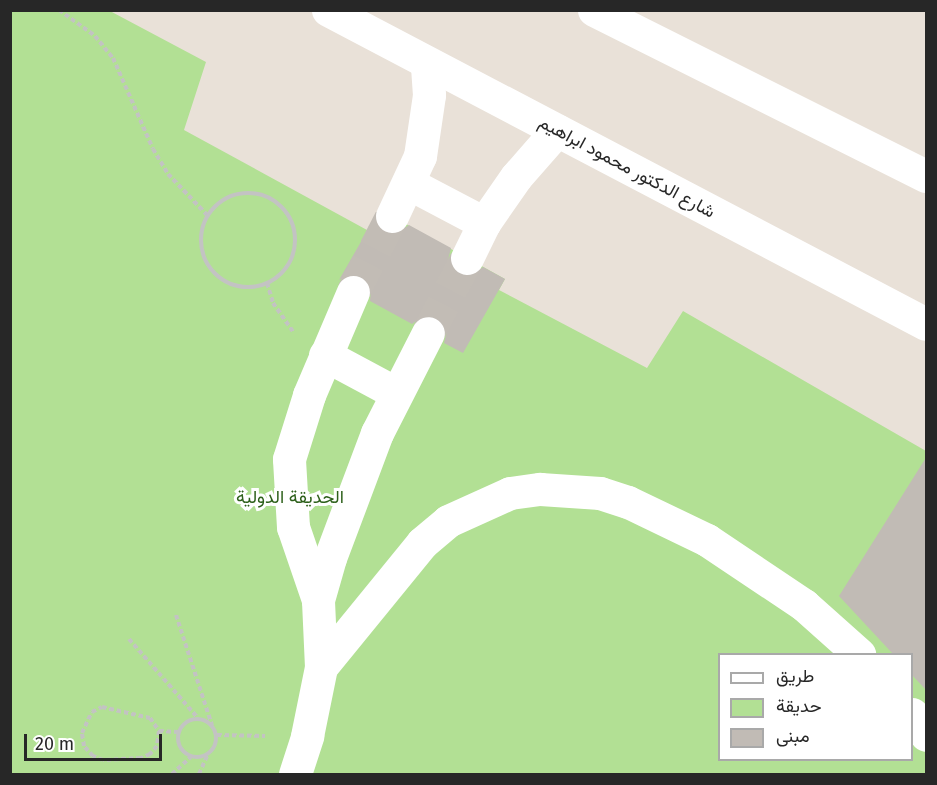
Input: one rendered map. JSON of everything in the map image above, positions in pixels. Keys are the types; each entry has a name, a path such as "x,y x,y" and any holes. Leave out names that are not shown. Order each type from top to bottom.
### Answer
{"street":[{"name":"شارع الدكتور محمود ابراهيم","path":"328,10 427,64 927,324"},
{"path":"594,10 927,176"},
{"path":"392,216 410,184 427,126 427,64"},
{"path":"467,258 484,223 516,177 557,130"},
{"path":"410,184 484,223"},
{"path":"295,774 307,736 321,667 318,600 293,527 289,459 325,355 353,292"},
{"path":"318,600 360,474 396,393 428,333"},
{"path":"325,355 396,393"},
{"path":"321,667 414,551 448,521 510,494 540,489 570,489 609,496 707,540 804,605 858,653"},
{"path":"913,715 927,735"}],"path":[{"path":"59,10 95,36 113,58 153,149 168,174 208,216"},
{"path":"239,194 259,194 276,202 289,217 296,236 293,255 283,272 267,283 248,288 228,283 213,271 203,254 201,234 208,216 221,202 239,194"},
{"path":"267,283 283,320 294,334 325,355"},
{"path":"176,615 212,726 217,735 213,750 207,755 199,774"},
{"path":"129,639 198,719 212,726"},
{"path":"102,707 150,718 159,731 157,746 150,754 141,758 103,760 88,751 82,733 92,712 102,707"},
{"path":"192,757 178,743 178,732 183,725 198,719"},
{"path":"159,731 178,732"},
{"path":"217,735 248,735"},
{"path":"172,774 192,757 207,755"}],"green space":[{"name":"الحديقة الدولية","path":"10,11 110,11 206,62 184,130 367,230 379,209 505,279 499,290 647,368 683,311 926,451 926,774 11,774"}],"building":[{"path":"374,219 385,233 394,235 409,225 451,248 448,260 459,275 469,277 483,267 505,279 463,353 444,343 447,331 437,317 426,314 412,324 370,301 371,289 361,275 350,274 339,280"},
{"path":"927,456 927,691 913,676 913,653 892,653 839,596"}],"tunnel":[{"path":"353,292 392,216"},
{"path":"428,333 467,258"}]}
